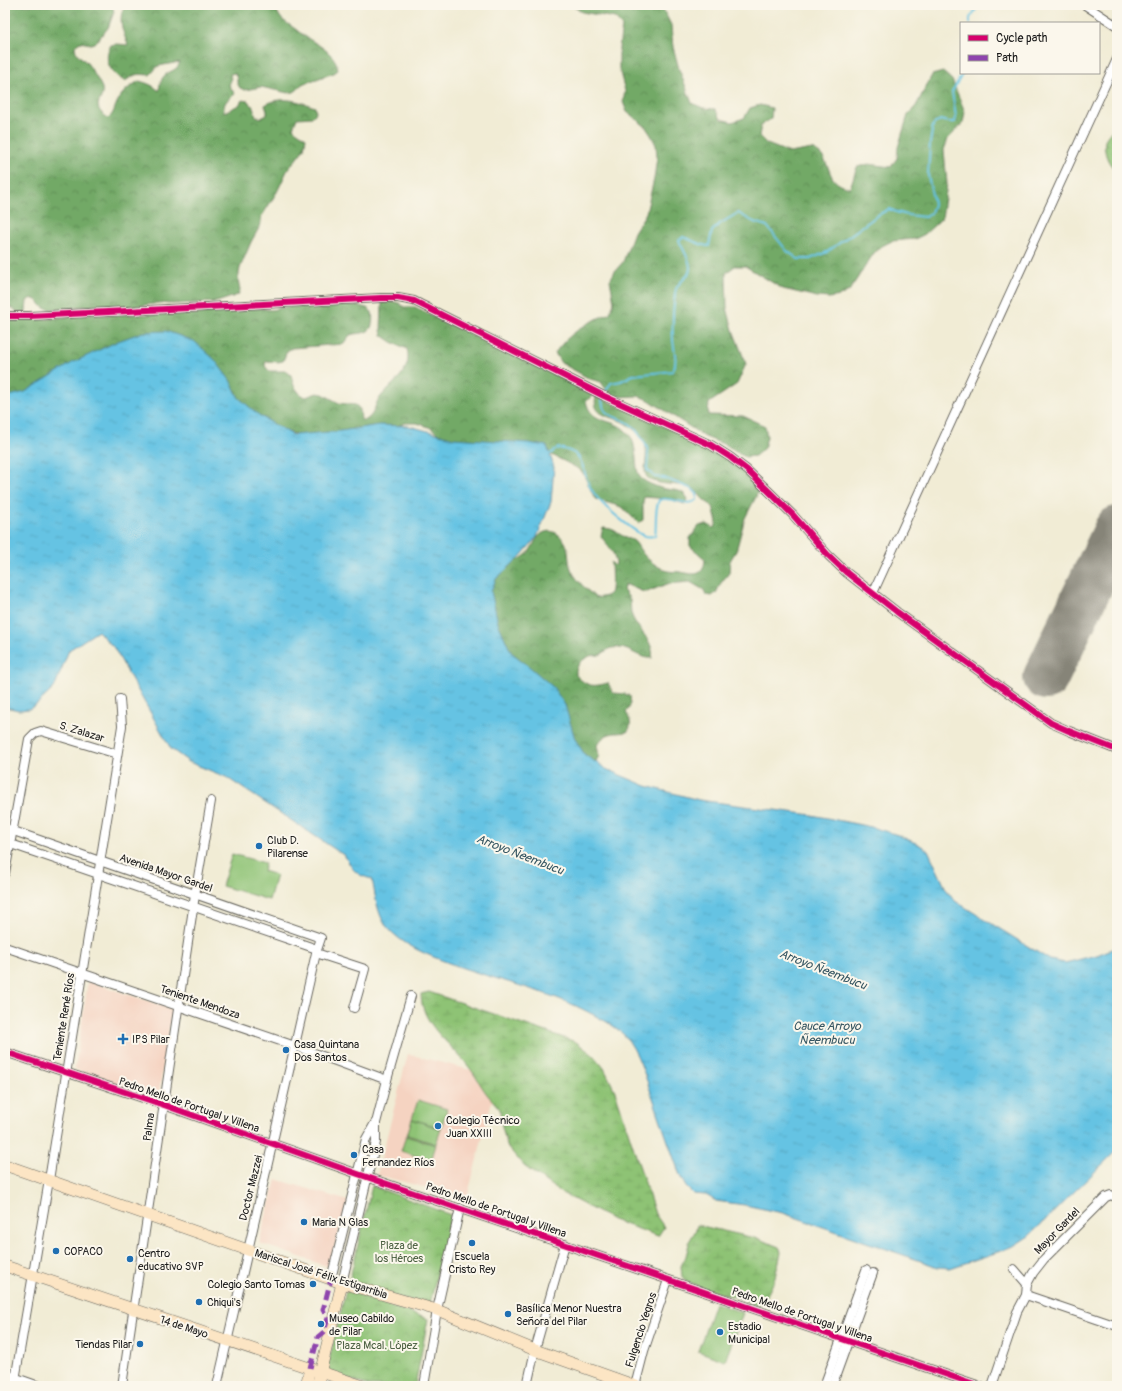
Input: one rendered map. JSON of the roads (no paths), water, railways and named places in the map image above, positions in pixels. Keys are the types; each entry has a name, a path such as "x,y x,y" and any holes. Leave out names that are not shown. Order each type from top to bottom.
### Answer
{"main road":[{"name":"Mariscal José Félix Estigarribia","path":"5,1165 342,1283 437,1310 535,1350 635,1386"},
{"name":"14 de Mayo","path":"5,1266 363,1386"},
{"path":"306,1386 315,1370 342,1283"},
{"path":"315,1370 317,1386"}],"street":[{"path":"1085,5 1117,26"},
{"path":"873,593 1117,59"},
{"path":"5,316 398,298 414,301 604,396 711,445 730,457 747,470 793,515 846,573 1051,723 1117,750"},
{"name":"Teniente René Ríos","path":"14,1382 49,1180 122,726 120,699"},
{"name":"S. Zalazar","path":"9,829 29,739 35,733 41,731 117,754"},
{"name":"Palma","path":"122,1386 193,906 211,801"},
{"path":"5,873 9,829"},
{"name":"Avenida Mayor Gardel","path":"9,829 321,938"},
{"name":"Avenida Mayor Gardel","path":"8,843 193,906 365,969 354,1008"},
{"name":"Doctor Mazzei","path":"217,1386 316,951 321,938"},
{"name":"Teniente Mendoza","path":"5,947 295,1046 386,1080"},
{"path":"342,1283 376,1142 376,1123 386,1080 411,996"},
{"name":"Pedro Mello de Portugal y Villena","path":"5,1052 164,1105 358,1174 980,1386"},
{"path":"331,1279 366,1138 376,1123"},
{"name":"Mayor Gardel","path":"1026,1294 1027,1284 1044,1259 1106,1197 1111,1195 1117,1198"},
{"path":"424,1386 437,1310 460,1208"},
{"path":"527,1386 535,1350 565,1244"},
{"path":"1014,1269 1027,1284"},
{"path":"832,1386 845,1340 869,1271"},
{"name":"Fulgencio Yegros","path":"635,1386 644,1351 668,1280"},
{"path":"1026,1294 1117,1326"},
{"path":"987,1386 1014,1311 1026,1294"},
{"path":"992,1386 1017,1312 1026,1294"},
{"path":"824,1386 845,1340"},
{"path":"5,1374 14,1382 39,1386"}],"water":[{"name":"Cauce Arroyo Ñeembucu","path":"166,331 194,341 214,359 230,380 239,398 260,416 293,435 340,431 379,425 409,426 454,438 529,443 547,446 554,467 551,502 537,537 520,557 496,579 491,591 498,623 511,652 553,687 565,705 575,739 585,755 606,769 646,786 699,800 812,815 871,827 898,835 928,850 946,889 955,901 1050,960 1065,963 1097,955 1117,947 1117,1150 1029,1236 1015,1245 998,1252 950,1268 938,1267 783,1213 716,1201 706,1195 693,1194 686,1187 681,1178 641,1065 633,1048 624,1035 610,1024 577,1006 541,992 449,963 433,957 400,940 387,927 381,916 372,879 362,876 356,872 345,856 226,777 189,762 171,749 114,648 98,631 69,650 54,688 36,705 29,709 19,710 5,707 5,397 25,392 72,363 118,341 143,332"}],"waterway":[{"path":"970,22 970,18 979,5"},
{"path":"604,393 611,383 621,381 633,375 673,371 675,360 673,340 673,311 675,294 678,286 688,275 690,268 690,264 679,240 683,237 709,246 712,231 721,223 738,213 754,222 767,226 787,251 798,259 810,259 827,252 878,215 889,209 903,214 926,217 931,213 934,204 928,175 933,125 940,120 955,122 956,117 952,92 962,74"},
{"path":"549,455 558,448 574,453 581,462 590,487 598,498 624,522 645,536 655,536 657,504 659,500 668,499 688,503 697,500 697,494 692,489 664,478 655,477 647,470 648,450 646,445 631,425 608,414 603,405 602,398"}],"place":[{"name":"Club D. Pilarense","path":"259,846"},
{"name":"IPS Pilar","path":"123,1039"},
{"name":"Casa Quintana Dos Santos","path":"286,1050"},
{"name":"Colegio Técnico Juan XXIII","path":"438,1126"},
{"name":"Casa Fernandez Ríos","path":"354,1155"},
{"name":"Maria N Glas","path":"304,1222"},
{"name":"Escuela Cristo Rey","path":"472,1243"},
{"name":"COPACO","path":"56,1251"},
{"name":"Centro educativo SVP","path":"130,1259"},
{"name":"Colegio Santo Tomas","path":"313,1284"},
{"name":"Chiqui's","path":"199,1302"},
{"name":"Basílica Menor Nuestra Señora del Pilar","path":"508,1314"},
{"name":"Museo Cabildo de Pilar","path":"321,1324"},
{"name":"Estadio Municipal","path":"720,1332"},
{"name":"Tiendas Pilar","path":"140,1344"}],"water label":[{"name":"Arroyo Ñeembucu","path":"520,855"},
{"name":"Arroyo Ñeembucu","path":"823,970"}],"park label":[{"name":"Plaza de los Héroes","path":"399,1251"},
{"name":"Plaza Mcal. López","path":"377,1345"}]}
